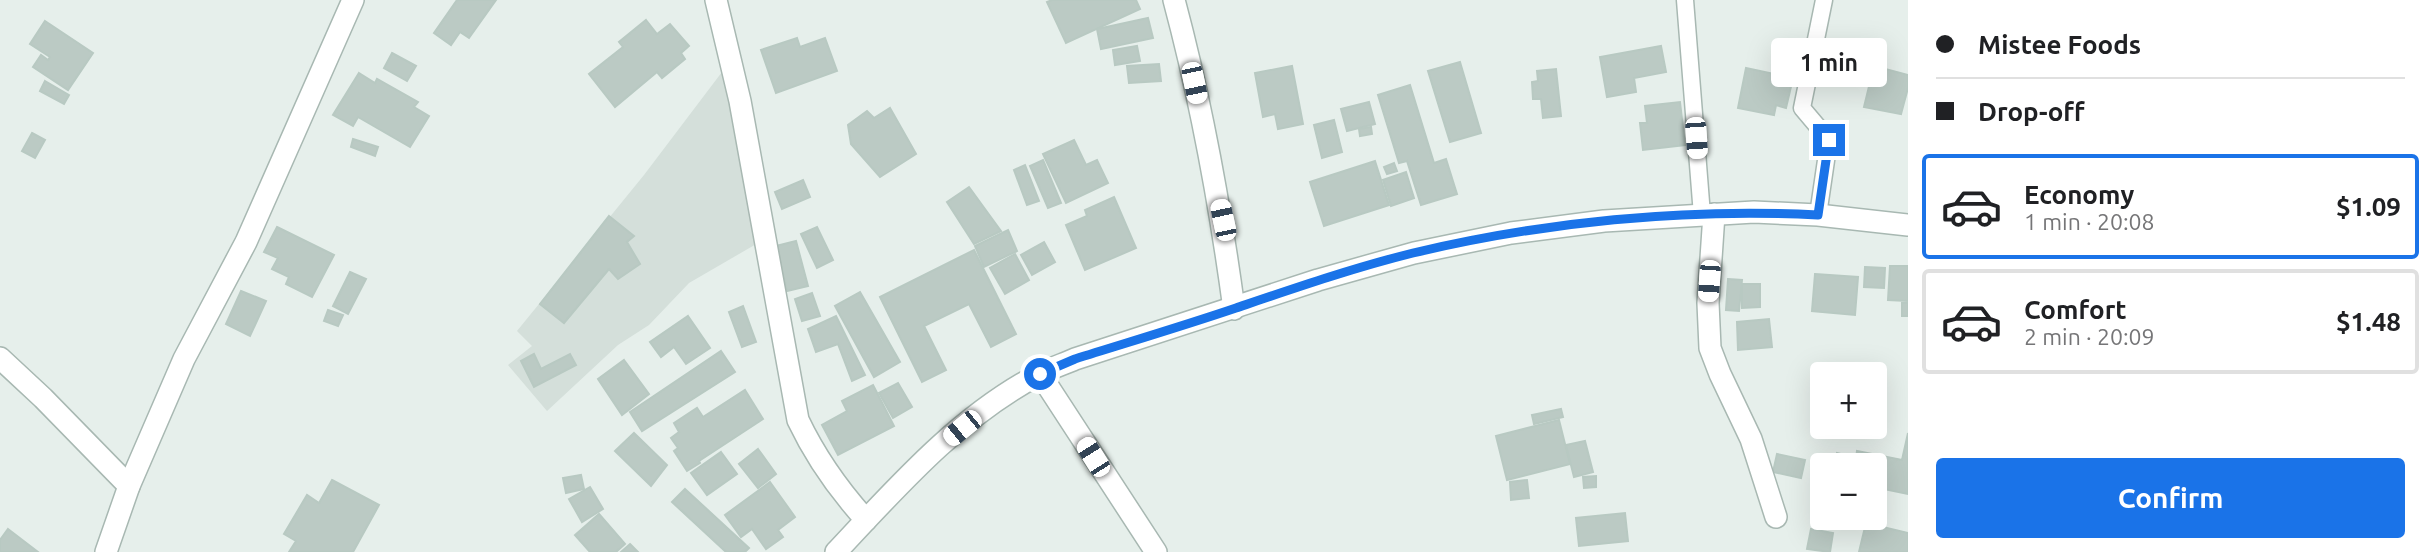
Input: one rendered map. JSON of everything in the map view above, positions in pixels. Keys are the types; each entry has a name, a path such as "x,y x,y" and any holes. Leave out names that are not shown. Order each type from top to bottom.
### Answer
{"street":[{"path":"106,552 129,486 184,359 214,307 282,166 353,0"},
{"path":"716,0 740,101 798,420 814,453 838,490 866,520"},
{"path":"1174,0 1223,220 1234,309"},
{"path":"836,552 947,441 993,403 1040,374 1075,359 1234,309 1318,279 1414,253 1511,233 1604,221 1754,212 1818,215 1908,225"},
{"path":"1708,215 1710,348 1751,439 1776,517"},
{"path":"0,358 129,486"},
{"path":"1040,374 1156,552"}],"lane":[{"path":"1685,0 1708,215"},
{"path":"1818,215 1829,140 1802,108 1824,0"}],"shaded area":[{"path":"722,72 733,97 758,243 689,283 649,325 618,345 547,411 508,365 532,346 517,331 644,175"}],"building":[{"path":"457,0 496,0 469,38 460,32 451,45 434,33"},
{"path":"1136,0 1140,9 1066,43 1047,2"},
{"path":"1148,18 1153,38 1101,49 1097,29"},
{"path":"646,20 657,34 670,24 689,46 681,53 685,59 662,78 657,72 615,107 589,74 623,47 619,42"},
{"path":"45,21 93,53 68,90 33,67 41,55 48,60 50,57 30,44"},
{"path":"797,38 800,47 825,38 837,71 776,93 761,50"},
{"path":"1137,46 1140,61 1115,65 1113,50"},
{"path":"1661,46 1666,72 1634,78 1636,92 1607,97 1600,57"},
{"path":"392,53 416,66 407,81 384,68"},
{"path":"1460,62 1481,133 1450,142 1428,71"},
{"path":"1159,64 1161,81 1129,83 1127,66"},
{"path":"1292,66 1303,124 1278,129 1275,114 1263,117 1255,73"},
{"path":"1874,66 1908,75 1908,88 1901,114 1864,107"},
{"path":"1746,68 1793,78 1786,108 1776,105 1774,115 1738,108"},
{"path":"1556,69 1561,116 1543,118 1541,99 1533,99 1532,82 1538,81 1537,71"},
{"path":"359,73 375,83 377,79 418,102 414,107 429,116 410,147 358,117 353,126 333,115"},
{"path":"45,81 69,95 64,104 40,91"},
{"path":"1410,85 1434,163 1446,159 1457,194 1421,205 1407,161 1399,163 1378,95"},
{"path":"1369,102 1375,124 1347,131 1341,109"},
{"path":"1680,102 1685,145 1643,150 1640,123 1647,123 1645,106"},
{"path":"890,108 916,154 880,177 851,144 848,125 867,111 874,118"},
{"path":"1334,120 1342,152 1322,158 1314,125"},
{"path":"1371,127 1372,134 1360,136 1359,129"},
{"path":"32,133 45,140 35,158 22,151"},
{"path":"353,139 378,147 375,156 351,147"},
{"path":"1074,140 1086,165 1097,160 1108,183 1066,203 1043,154"},
{"path":"1043,160 1061,203 1048,208 1030,166"},
{"path":"1375,161 1389,205 1324,226 1310,182"},
{"path":"1394,163 1397,171 1387,174 1384,167"},
{"path":"1025,165 1039,201 1027,205 1014,170"},
{"path":"1406,172 1414,198 1391,206 1383,180"},
{"path":"803,180 810,197 782,209 775,192"},
{"path":"969,187 1001,231 974,244 947,202"},
{"path":"1114,197 1136,248 1085,270 1066,225 1087,216 1085,210"},
{"path":"609,216 634,236 627,242 640,264 618,279 609,269 564,323 540,304"},
{"path":"277,227 334,255 312,297 286,284 289,277 272,269 278,258 264,252"},
{"path":"817,227 833,260 817,268 801,234"},
{"path":"1008,230 1017,251 984,267 975,246"},
{"path":"796,241 808,286 787,291 776,246"},
{"path":"1044,242 1055,262 1032,275 1021,255"},
{"path":"974,250 1016,334 991,347 969,304 924,326 946,370 922,382 880,297"},
{"path":"1015,254 1029,280 1005,294 990,268"},
{"path":"1890,266 1908,266 1908,301 1888,300"},
{"path":"1865,267 1885,268 1884,288 1864,287"},
{"path":"350,272 366,279 348,314 333,306"},
{"path":"1815,274 1858,277 1855,315 1812,311"},
{"path":"1728,279 1742,280 1739,311 1726,310"},
{"path":"1742,284 1760,284 1760,307 1742,308"},
{"path":"241,291 266,301 250,336 226,324"},
{"path":"860,292 900,362 874,377 835,306"},
{"path":"812,293 820,316 802,321 795,299"},
{"path":"1902,303 1908,303 1908,316 1902,316"},
{"path":"743,306 756,342 742,347 729,312"},
{"path":"328,310 343,315 338,326 324,321"},
{"path":"688,316 710,348 686,364 674,347 661,357 650,342"},
{"path":"836,316 865,375 852,381 838,344 816,352 808,329"},
{"path":"1769,319 1772,347 1738,350 1737,322"},
{"path":"721,351 735,372 642,431 630,412"},
{"path":"534,354 541,369 570,354 576,365 534,387 521,361"},
{"path":"624,360 649,394 622,415 598,379"},
{"path":"898,383 912,407 893,418 879,393"},
{"path":"873,385 894,426 838,455 822,425 847,411 842,401"},
{"path":"745,390 763,419 687,471 674,451 678,448 671,438 679,432 674,423 697,408 703,417"},
{"path":"1561,409 1563,417 1534,424 1532,415"},
{"path":"1559,420 1570,464 1507,480 1496,436"},
{"path":"634,433 667,465 651,486 615,451"},
{"path":"1908,433 1908,494 1887,490 1887,457 1902,460"},
{"path":"1585,441 1593,472 1574,477 1566,445"},
{"path":"758,449 776,474 758,488 739,464"},
{"path":"721,452 737,474 707,495 691,473"},
{"path":"1777,454 1805,460 1801,478 1773,472"},
{"path":"581,475 584,489 566,493 563,478"},
{"path":"1596,476 1596,487 1584,488 1583,477"},
{"path":"332,480 379,505 353,552 289,552 296,541 284,534 307,495 319,503"},
{"path":"1527,480 1529,498 1511,500 1510,482"},
{"path":"770,482 795,517 778,530 783,537 766,549 752,529 741,537 725,515"},
{"path":"590,487 603,509 582,522 569,499"},
{"path":"685,489 749,548 745,552 726,552 672,502"},
{"path":"1625,513 1628,541 1579,546 1576,518"},
{"path":"599,514 625,544 616,552 590,552 575,535"},
{"path":"1887,528 1908,533 1908,552 1859,552 1864,530"},
{"path":"8,529 38,552 0,552 0,540"},
{"path":"1811,530 1833,533 1830,552 1807,549"},
{"path":"630,544 638,552 621,552"}],"route":[{"path":"1040,374 1075,359 1234,309 1318,279 1414,253 1511,233 1604,221 1754,212 1818,215 1829,140"}]}
